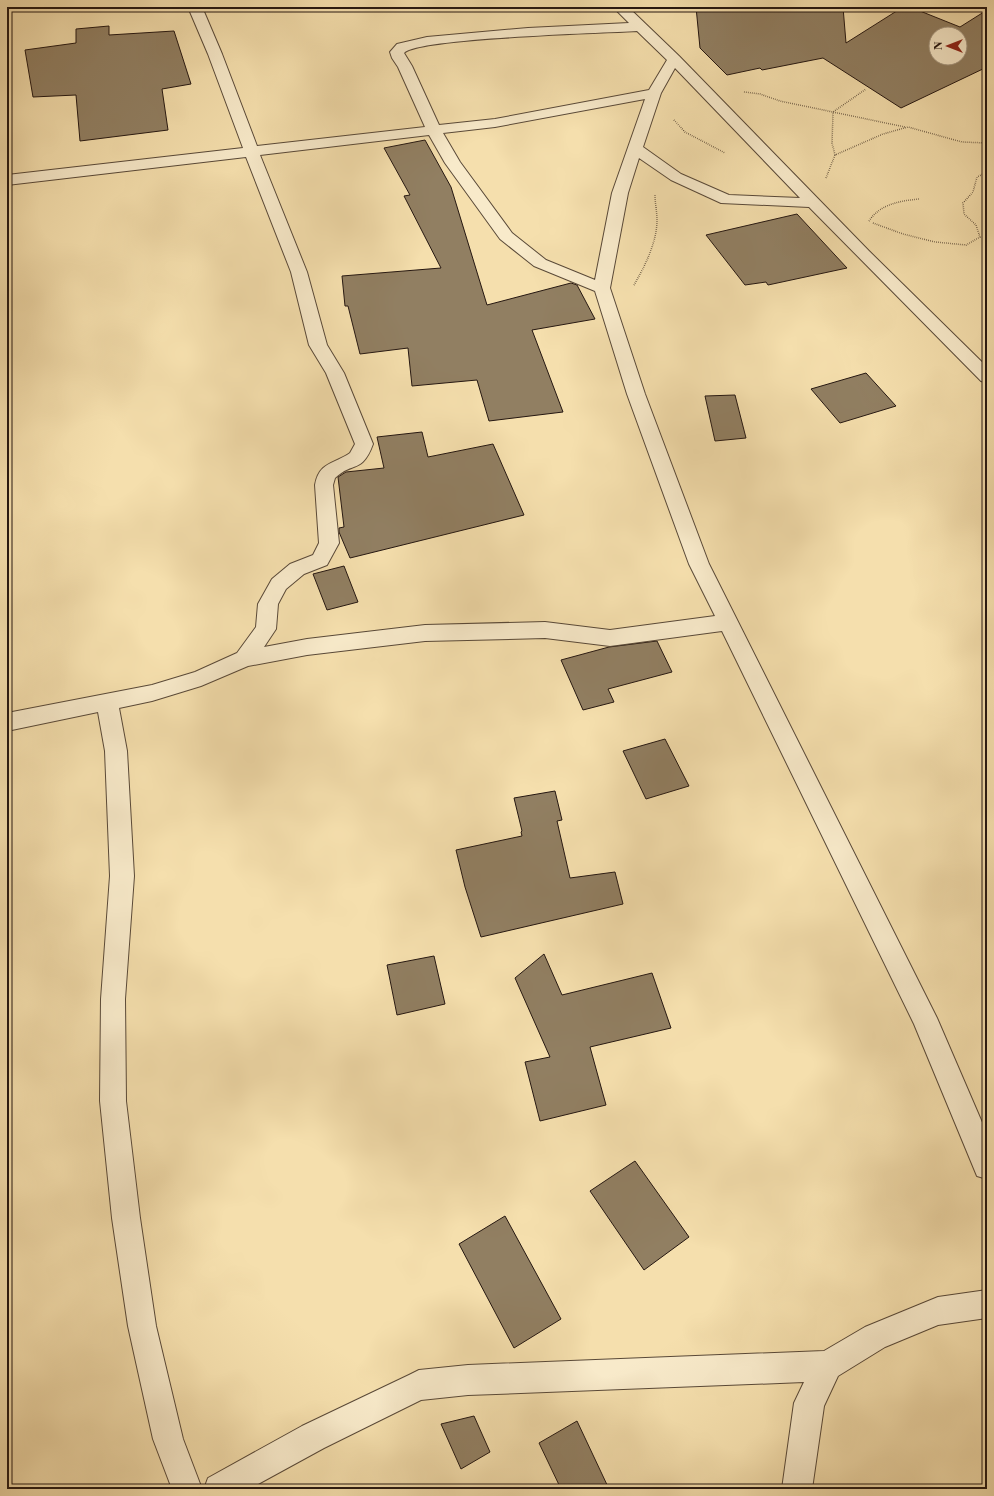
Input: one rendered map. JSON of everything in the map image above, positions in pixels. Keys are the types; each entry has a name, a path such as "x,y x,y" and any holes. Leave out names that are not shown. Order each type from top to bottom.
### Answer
{"street":[{"path":"195,7 215,54 251,152 299,272 318,345 335,373 364,444 357,458 327,472 324,478 324,484 329,543 320,560 297,569 279,584 268,604 266,629 244,659"},
{"path":"620,7 639,27 674,59 814,203 987,377"},
{"path":"602,288 540,263 506,236 453,163 434,131 405,66 399,58 398,52 402,47 427,41 528,32 639,27"},
{"path":"674,59 654,93 620,193 602,288 636,394 699,564 924,1018 987,1166"},
{"path":"7,180 251,152 324,142 434,131 544,115 654,93"},
{"path":"636,149 671,174 726,200 814,203"},
{"path":"7,722 152,693 201,678 244,659 307,647 425,633 546,630 610,638 728,622"},
{"path":"107,703 116,751 122,876 113,999 113,1101 126,1218 142,1326 168,1439 186,1489"},
{"path":"219,1489 313,1437 419,1385 468,1380 828,1366 875,1337 938,1311 987,1304"},
{"path":"798,1489 809,1403 828,1366"}],"path":[{"path":"833,112 866,89"},
{"path":"704,90 760,94 780,101 908,128 962,142 987,143"},
{"path":"814,203 836,155 832,143 833,112"},
{"path":"836,155 883,134 908,128"},
{"path":"919,199 909,200 882,208 872,214 868,221 903,234 935,242 966,244 980,237 976,226 964,214 963,203 977,188 977,177 987,172"},
{"path":"609,312 623,300 641,274 648,256 657,223 655,195 671,174"}],"building":[{"path":"696,7 843,7 846,43 903,7 910,7 958,26 928,26 928,66 968,66 968,26 962,26 987,10 987,67 901,108 823,58 727,75 700,48"},
{"path":"109,26 109,35 174,31 191,84 162,89 168,130 80,141 76,95 33,97 25,50 76,43 76,29"},
{"path":"425,140 451,187 487,305 571,283 577,285 595,319 532,330 563,412 489,421 477,380 412,386 408,348 360,354 348,306 345,306 342,276 441,268 404,196 410,195 384,148"},
{"path":"797,214 847,268 768,285 766,282 745,285 706,235"},
{"path":"866,373 896,406 840,423 811,389"},
{"path":"735,395 746,438 715,441 705,396"},
{"path":"422,432 428,457 493,444 524,515 350,558 339,532 339,528 344,527 338,477 346,472 384,468 377,437"},
{"path":"344,566 358,602 327,610 313,574"},
{"path":"657,641 672,672 608,689 614,702 583,710 561,660 609,647"},
{"path":"665,739 689,786 646,799 623,751"},
{"path":"555,791 562,820 557,821 570,878 615,872 623,904 481,937 465,887 456,850 522,836 514,798"},
{"path":"544,954 562,995 652,973 671,1028 590,1047 606,1105 540,1121 525,1062 550,1057 515,978"},
{"path":"434,956 445,1004 397,1015 387,965"},
{"path":"635,1161 689,1237 644,1270 590,1191"},
{"path":"505,1216 561,1319 514,1348 459,1244"},
{"path":"474,1416 490,1452 461,1469 441,1424"},
{"path":"577,1421 609,1489 561,1489 539,1443"}]}
